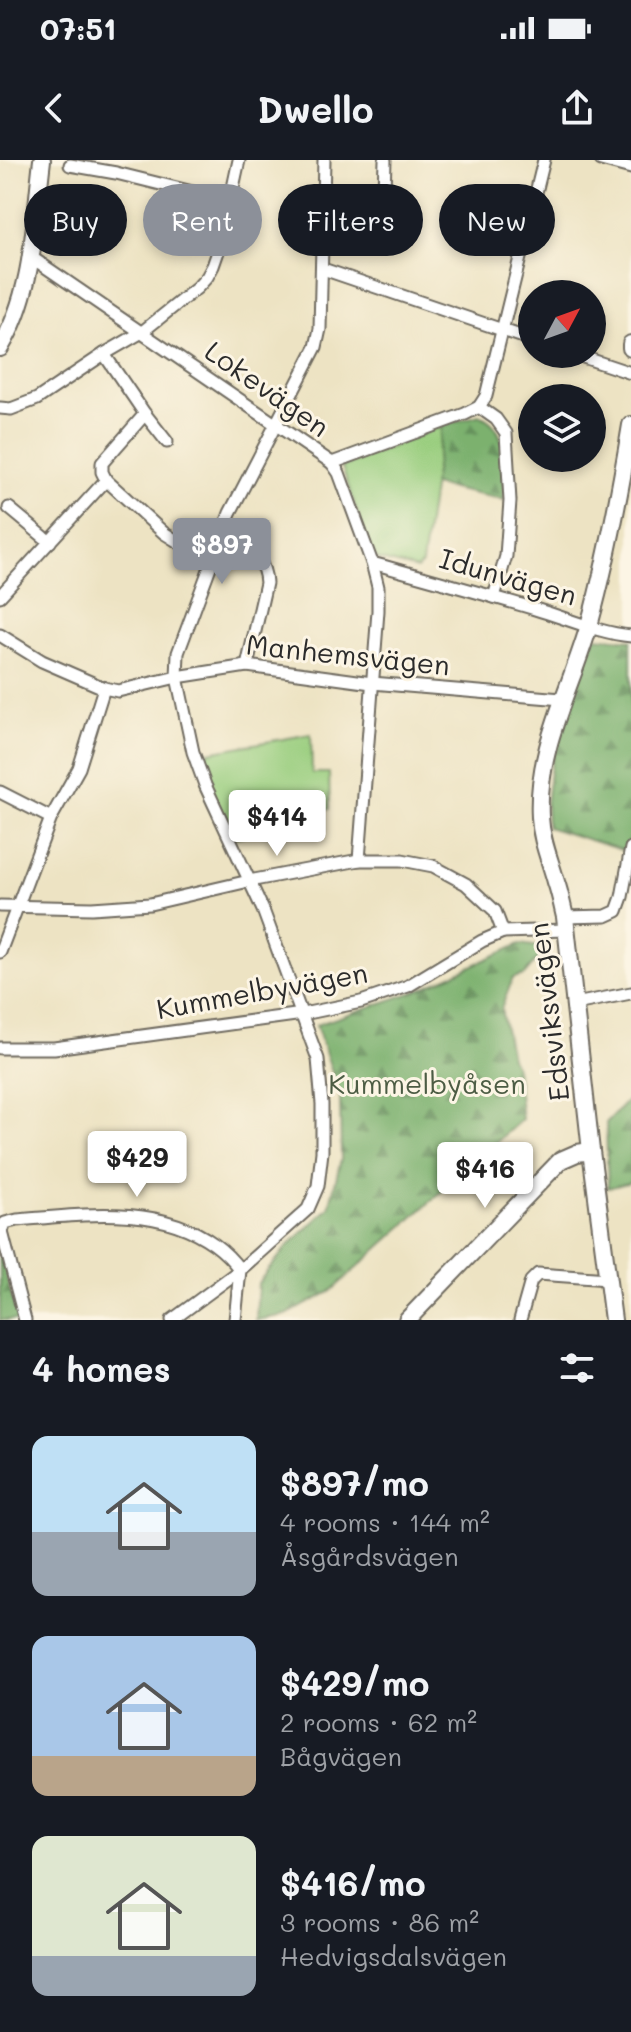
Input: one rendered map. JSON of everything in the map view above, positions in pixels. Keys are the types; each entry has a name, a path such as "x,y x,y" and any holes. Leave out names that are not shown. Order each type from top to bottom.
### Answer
{"street":[{"path":"3,337 26,287 42,160"},
{"path":"233,184 239,160"},
{"path":"172,1320 240,1270 308,1209 318,1186 322,1104 318,1059 263,910 205,785 193,752 177,677 178,653 230,513 316,347 323,269 324,160"},
{"path":"384,184 385,160"},
{"path":"494,597 506,556 510,501 506,433 496,419 479,407 486,396 504,330 544,160"},
{"path":"601,160 631,168"},
{"path":"70,165 160,184"},
{"path":"0,408 11,409 37,399 142,332 207,277 216,256"},
{"name":"Lokevägen","path":"31,257 332,463 479,407"},
{"path":"323,269 518,335"},
{"path":"104,354 167,442"},
{"path":"606,365 631,373"},
{"path":"145,414 102,463 102,472 106,480 164,533 214,557"},
{"name":"Edsviksvägen","path":"613,1320 566,924 542,841 539,815 548,748 589,625 618,509 631,425"},
{"path":"332,463 339,473 378,587 359,860"},
{"path":"0,596 106,480"},
{"path":"9,508 50,542"},
{"path":"228,521 262,562 265,571 266,583 247,666"},
{"name":"Idunvägen","path":"372,563 612,634 631,636"},
{"name":"Manhemsvägen","path":"0,635 42,661 118,691 177,677 247,666 372,683 562,699"},
{"path":"0,952 51,818 79,768 104,688"},
{"path":"0,792 51,818"},
{"name":"Kummelbyvägen","path":"0,1048 54,1048 303,1014 361,1002 408,986 482,941 503,932 566,924 617,911 631,848"},
{"path":"0,906 92,908 150,904 359,860 402,860 433,866 466,884 495,911 503,932"},
{"path":"575,1004 631,993"},
{"path":"407,1320 561,1160 591,1151"},
{"path":"25,1320 2,1232 5,1223 122,1215 181,1226 205,1238 232,1258 240,1270 235,1320"},
{"path":"520,1320 531,1281 538,1274 608,1279"}],"green space":[{"path":"479,415 490,421 501,440 505,464 504,500 433,485 442,426"},
{"path":"442,426 422,564 417,569 377,559 369,548 342,467"},
{"path":"595,637 631,640 631,838 625,851 547,827 546,805 556,738"},
{"path":"311,734 312,773 329,773 330,809 235,838 207,783 203,753"},
{"name":"Kummelbyåsen","path":"520,944 547,948 524,975 513,978 501,1009 516,1068 522,1119 330,1292 286,1315 256,1320 258,1283 287,1247 329,1208 341,1159 340,1096 316,1025 414,992"},
{"path":"631,1097 631,1182 608,1188 606,1123"},
{"path":"0,1253 18,1320 0,1320"}]}
